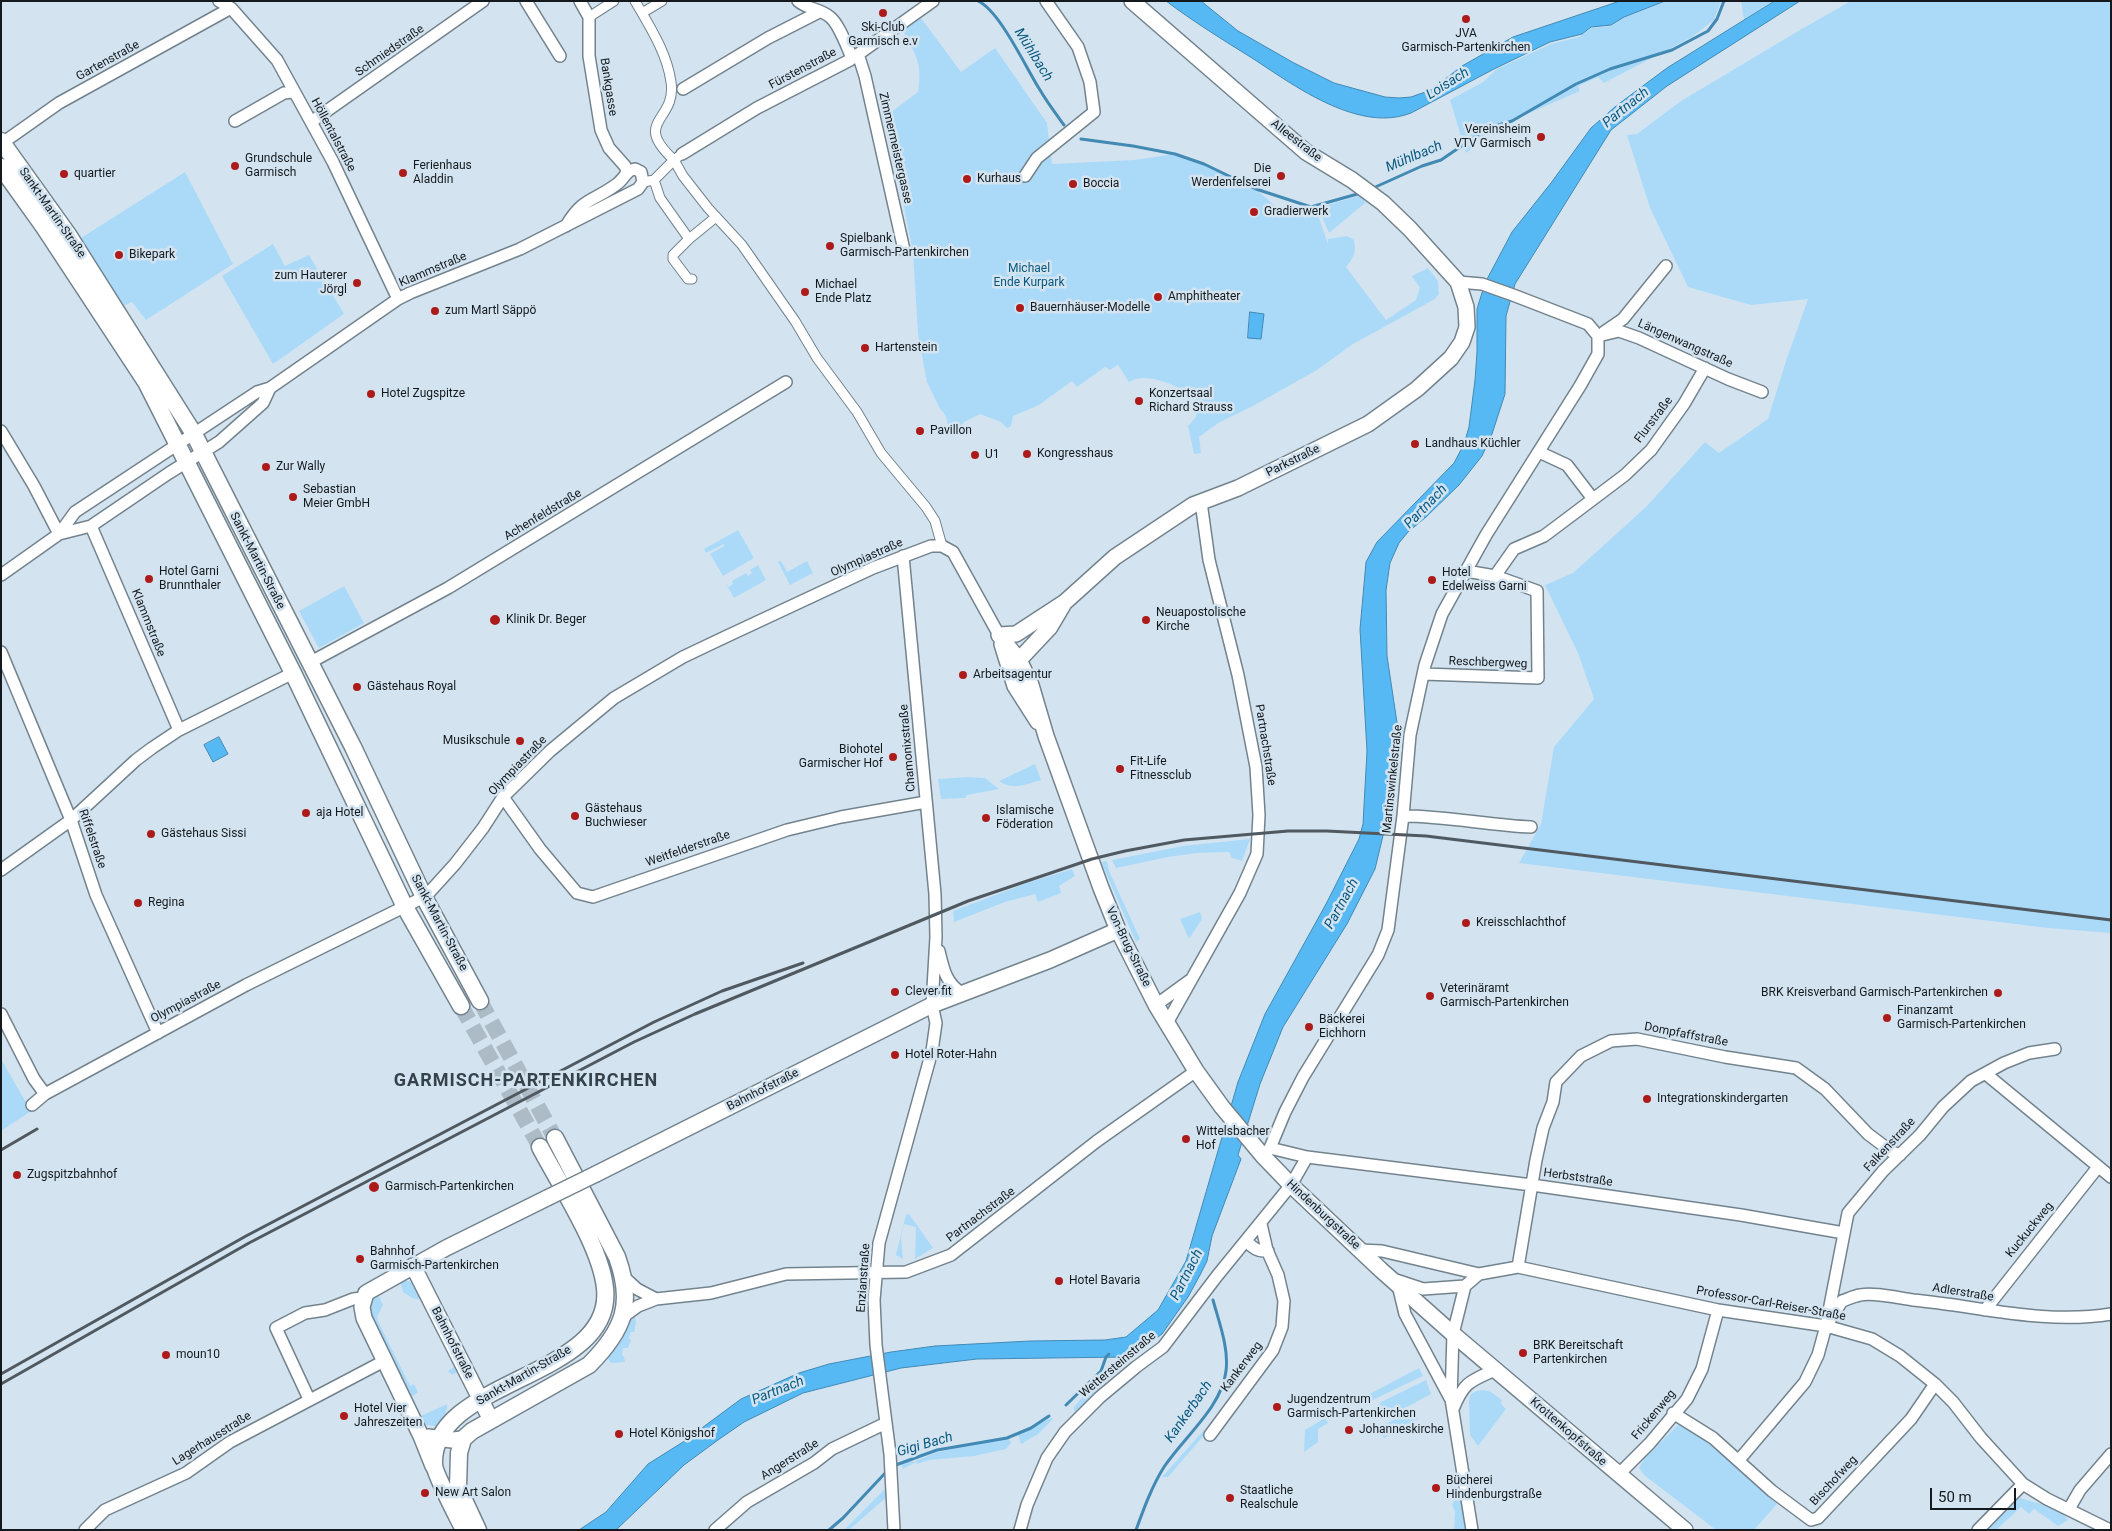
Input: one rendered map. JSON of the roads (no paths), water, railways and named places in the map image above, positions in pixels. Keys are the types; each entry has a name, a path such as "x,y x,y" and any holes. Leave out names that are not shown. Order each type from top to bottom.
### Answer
{"main road":[{"name":"Sankt-Martin-Straße","path":"2,142 69,236 194,434 353,747 424,897 480,1001"},
{"name":"Sankt-Martin-Straße","path":"1,167 44,227 146,382 293,672 405,907 461,1006"},
{"name":"Sankt-Martin-Straße","path":"461,1446 472,1430 589,1365 600,1354 622,1320 626,1304 625,1278 609,1238 555,1138"},
{"name":"Sankt-Martin-Straße","path":"434,1466 440,1439 447,1425 481,1400 548,1365 583,1342 598,1322 605,1303 605,1288 593,1248 540,1147"},
{"path":"461,1446 458,1487 478,1530"},
{"path":"434,1466 464,1530"}],"street":[{"name":"Höllentalstraße","path":"219,1 231,8 277,60 372,241 398,299"},
{"name":"Schmiedstraße","path":"311,122 483,1"},
{"path":"526,1 560,56"},
{"name":"Bankgasse","path":"580,1 589,18 589,56 604,140 628,172"},
{"path":"589,18 614,1"},
{"path":"635,1 661,48 671,80 672,96 669,107 655,127 655,135 664,150 678,157 683,176 716,217 742,245 795,321 817,358 857,412 881,453 926,507 935,521 942,546 952,552 957,558 999,635"},
{"path":"642,13 662,1"},
{"name":"Zimmermeistergasse","path":"798,1 830,17 855,56 865,76 904,250"},
{"name":"Fürstenstraße","path":"678,157 756,108 804,85 855,56 933,1"},
{"path":"1026,176 1038,158 1065,138 1094,112 1090,82 1078,46 1046,1"},
{"name":"Alleestraße","path":"1132,1 1306,152 1352,180 1383,204 1410,229 1458,282"},
{"name":"Gartenstraße","path":"2,142 59,103 231,8"},
{"path":"672,96 768,38 819,12"},
{"path":"235,121 284,93 293,92"},
{"path":"649,181 678,157"},
{"path":"628,172 635,169 639,170 649,181 689,239"},
{"name":"Klammstraße","path":"566,226 575,210 581,204 618,184 628,172"},
{"name":"Klammstraße","path":"1,575 59,534 75,512 257,392 270,388 398,299 410,292 520,250 634,191 649,181"},
{"path":"692,279 688,279 673,260 673,255 716,217"},
{"path":"1458,282 1482,284 1513,295 1588,324 1598,336 1623,318 1666,266"},
{"name":"Parkstraße","path":"999,635 1016,634 1065,602 1130,546 1201,502 1238,488 1368,424 1399,402 1435,374 1451,358 1462,342 1467,327 1466,307 1458,282"},
{"name":"Längenwangstraße","path":"1598,336 1619,331 1762,392"},
{"name":"Martinswinkelstraße","path":"1267,1152 1303,1077 1378,955 1388,930 1403,816 1410,735 1425,665 1442,614 1486,535 1580,386 1598,354 1598,336"},
{"name":"Flurstraße","path":"1495,576 1514,549 1544,536 1625,474 1651,450 1684,404 1705,368"},
{"name":"Achenfeldstraße","path":"309,663 448,588 786,382"},
{"name":"Klammstraße","path":"59,534 91,526 219,442 264,403 270,388"},
{"path":"1,431 34,486 59,534"},
{"path":"1539,452 1567,465 1593,498"},
{"name":"Partnachstraße","path":"1168,1024 1190,980 1240,893 1257,854 1258,789 1238,675 1209,560 1201,502"},
{"name":"Klammstraße","path":"91,526 129,610 140,642 179,730"},
{"name":"Olympiastraße","path":"32,1105 45,1094 246,985 424,897 455,864 504,797 550,751 614,698 683,658 723,638 903,556 931,546 942,546"},
{"name":"Chamonixstraße","path":"903,556 934,894 936,938 932,1005"},
{"path":"1466,571 1495,576"},
{"name":"Reschbergweg","path":"1424,674 1538,678 1537,591 1495,576"},
{"name":"Parkstraße","path":"1021,658 1050,627 1065,602"},
{"name":"Von-Brug-Straße","path":"999,635 1021,658 1045,732 1118,930 1156,1005 1196,1071 1222,1107 1252,1142"},
{"name":"Von-Brug-Straße","path":"999,635 1015,686 1045,732"},
{"name":"Riffelstraße","path":"1,652 71,820 96,895 158,1033"},
{"path":"1,870 71,820 136,760 179,730 293,672"},
{"name":"Weitfelderstraße","path":"504,797 540,849 576,893 593,897 787,830 841,817 926,802"},
{"path":"1403,816 1434,816 1506,826 1531,827"},
{"name":"Bahnhofstraße","path":"309,1399 276,1328 306,1313 325,1310 353,1298 363,1298 366,1293 413,1266 932,1005 1050,960 1118,930"},
{"name":"Chamonixstraße","path":"936,938 944,972 952,986 962,993"},
{"name":"Partnachstraße","path":"1156,1005 1190,980"},
{"name":"Enzianstraße","path":"894,1530 890,1454 876,1345 875,1271 879,1243 932,1051 936,1023 932,1005"},
{"path":"1,1014 34,1079 45,1094"},
{"name":"Dompfaffstraße","path":"1518,1267 1543,1128 1553,1102 1556,1082 1581,1056 1611,1040 1637,1039 1725,1057 1796,1068 1825,1089 1868,1134 1892,1152 1900,1155"},
{"name":"Falkenstraße","path":"1826,1326 1848,1213 1883,1171 1955,1095 1971,1081 2004,1062 2029,1053 2055,1050"},
{"name":"Partnachstraße","path":"622,1320 638,1306 656,1299 711,1293 786,1274 875,1271 906,1272 951,1255 1097,1142 1196,1071"},
{"path":"1986,1074 2111,1177"},
{"name":"Hindenburgstraße","path":"1252,1142 1267,1152 1291,1185 1453,1334"},
{"name":"Herbststraße","path":"1267,1152 1532,1185 1844,1233"},
{"path":"1291,1185 1306,1157"},
{"name":"Kuckuckweg","path":"1985,1310 2098,1167"},
{"name":"Wettersteinstraße","path":"1020,1530 1027,1505 1047,1458 1065,1432 1100,1398 1163,1347 1217,1276 1291,1185"},
{"name":"Kankerweg","path":"1210,1435 1273,1350 1282,1326 1284,1301 1278,1275 1268,1251 1261,1224"},
{"path":"1247,1241 1252,1248 1268,1251"},
{"name":"Professor-Carl-Reiser-Straße","path":"1360,1250 1382,1251 1479,1274 1518,1267 1718,1310 1826,1326 1872,1339 1900,1356 1935,1384 1953,1402 1981,1438 2024,1484 2046,1499 2110,1530"},
{"name":"Bahnhofstraße","path":"413,1266 491,1420"},
{"path":"1472,1530 1451,1405 1453,1334 1465,1286 1479,1274"},
{"path":"625,1278 637,1289 656,1299"},
{"path":"1451,1405 1404,1314 1395,1282 1423,1289 1465,1286"},
{"name":"Adlerstraße","path":"1826,1326 1842,1301 1861,1294 1931,1301 2048,1318 2097,1317 2111,1314"},
{"path":"363,1298 364,1318 434,1466"},
{"name":"Frickenweg","path":"1618,1475 1650,1442 1686,1399 1702,1369 1718,1310"},
{"path":"1739,1460 1805,1382 1818,1354 1826,1326"},
{"name":"Krottenkopfstraße","path":"1453,1334 1685,1530"},
{"name":"Lagerhausstraße","path":"85,1530 105,1510 186,1473 230,1442 384,1361"},
{"path":"1451,1405 1468,1382 1496,1370"},
{"name":"Bischofweg","path":"1673,1413 1713,1438 1772,1491 1811,1520 1818,1518 1911,1419 1935,1384"},
{"name":"Angerstraße","path":"715,1530 746,1502 814,1463 832,1449 886,1423"},
{"path":"421,1436 440,1439 461,1446"},
{"path":"2069,1509 2080,1490 2111,1454"},
{"path":"1978,1530 2024,1484"}],"water":[{"name":"Loisach","path":"1166,1 1201,1 1238,31 1334,83 1385,97 1399,98 1411,97 1431,90 1462,66 1513,37 1620,1 1665,1 1624,17 1611,25 1591,27 1582,34 1550,42 1411,113 1384,118 1370,117 1342,110 1315,97 1209,31"},
{"name":"Partnach","path":"1775,1 1800,1 1667,86 1611,130 1515,284 1506,316 1505,394 1492,434 1482,456 1459,485 1408,532 1399,543 1390,563 1386,590 1387,656 1399,736 1393,794 1375,869 1347,924 1283,1027 1260,1084 1238,1155 1241,1159 1212,1236 1207,1261 1188,1297 1162,1334 1138,1352 1125,1357 977,1359 901,1368 803,1393 744,1422 718,1440 684,1465 616,1530 579,1530 606,1512 648,1464 683,1442 741,1399 799,1373 829,1364 935,1346 1030,1341 1105,1340 1126,1337 1158,1310 1186,1261 1238,1082 1265,1014 1326,904 1359,839 1363,824 1367,751 1360,629 1366,562 1377,542 1454,463 1464,444 1469,427 1475,380 1477,309 1485,283 1512,232 1591,128 1616,106 1667,68"},
{"path":"1250,312 1264,314 1261,339 1248,338"},
{"path":"219,737 228,754 213,762 204,745"}],"waterway":[{"name":"Mühlbach","path":"978,1 995,16 1004,28 1043,94 1064,125"},
{"name":"Mühlbach","path":"1371,189 1422,166 1441,160 1488,128 1512,121 1576,84 1610,69 1672,50 1708,31 1717,19 1724,1"},
{"name":"Mühlbach","path":"1081,139 1175,154 1204,164 1256,189 1311,207 1361,193"},
{"name":"Kankerbach","path":"1136,1530 1152,1489 1164,1467 1210,1410 1223,1384 1227,1362 1226,1353 1213,1300"},
{"name":"Gigi Bach","path":"1066,1405 1101,1371 1109,1354"},
{"name":"Gigi Bach","path":"893,1466 937,1450 1007,1438 1031,1428 1049,1416"},
{"name":"Gigi Bach","path":"829,1530 843,1518 888,1470"}],"tunnel":[{"path":"480,1001 555,1138"},
{"path":"461,1006 540,1147"}],"railway":[{"path":"1,1384 249,1243 634,1042 695,1014 968,901 1092,859 1125,851 1184,840 1288,831 1426,836 2111,920"},
{"path":"1,1374 246,1236 654,1022 722,991 803,963"},
{"path":"1,1150 37,1129"}],"place":[{"name":"Ski-Club Garmisch e.v","path":"883,13"},
{"name":"JVA Garmisch-Partenkirchen","path":"1466,19"},
{"name":"Vereinsheim VTV Garmisch","path":"1541,137"},
{"name":"Grundschule Garmisch","path":"235,166"},
{"name":"Ferienhaus Aladdin","path":"403,173"},
{"name":"quartier","path":"64,174"},
{"name":"Die Werdenfelserei","path":"1281,176"},
{"name":"Kurhaus","path":"967,179"},
{"name":"Boccia","path":"1073,184"},
{"name":"Gradierwerk","path":"1254,212"},
{"name":"Spielbank Garmisch-Partenkirchen","path":"830,246"},
{"name":"Bikepark","path":"119,255"},
{"name":"zum Hauterer Jörgl","path":"357,283"},
{"name":"Michael Ende Platz","path":"805,292"},
{"name":"Amphitheater","path":"1158,297"},
{"name":"Bauernhäuser-Modelle","path":"1020,308"},
{"name":"zum Martl Säppö","path":"435,311"},
{"name":"Hartenstein","path":"865,348"},
{"name":"Hotel Zugspitze","path":"371,394"},
{"name":"Konzertsaal Richard Strauss","path":"1139,401"},
{"name":"Pavillon","path":"920,431"},
{"name":"Landhaus Küchler","path":"1415,444"},
{"name":"Kongresshaus","path":"1027,454"},
{"name":"U1","path":"975,455"},
{"name":"Zur Wally","path":"266,467"},
{"name":"Sebastian Meier GmbH","path":"293,497"},
{"name":"Hotel Garni Brunnthaler","path":"149,579"},
{"name":"Hotel Edelweiss Garni","path":"1432,580"},
{"name":"Klinik Dr. Beger","path":"495,620"},
{"name":"Neuapostolische Kirche","path":"1146,620"},
{"name":"Arbeitsagentur","path":"963,675"},
{"name":"Gästehaus Royal","path":"357,687"},
{"name":"Musikschule","path":"520,741"},
{"name":"Biohotel Garmischer Hof","path":"893,757"},
{"name":"Fit-Life Fitnessclub","path":"1120,769"},
{"name":"aja Hotel","path":"306,813"},
{"name":"Gästehaus Buchwieser","path":"575,816"},
{"name":"Islamische Föderation","path":"986,818"},
{"name":"Gästehaus Sissi","path":"151,834"},
{"name":"Regina","path":"138,903"},
{"name":"Kreisschlachthof","path":"1466,923"},
{"name":"Clever fit","path":"895,992"},
{"name":"BRK Kreisverband Garmisch-Partenkirchen","path":"1998,993"},
{"name":"Veterinäramt Garmisch-Partenkirchen","path":"1430,996"},
{"name":"Finanzamt Garmisch-Partenkirchen","path":"1887,1018"},
{"name":"Bäckerei Eichhorn","path":"1309,1027"},
{"name":"Hotel Roter-Hahn","path":"895,1055"},
{"name":"Integrationskindergarten","path":"1647,1099"},
{"name":"Wittelsbacher Hof","path":"1186,1139"},
{"name":"Zugspitzbahnhof","path":"17,1175"},
{"name":"Garmisch-Partenkirchen","path":"374,1187"},
{"name":"Bahnhof Garmisch-Partenkirchen","path":"360,1259"},
{"name":"Hotel Bavaria","path":"1059,1281"},
{"name":"BRK Bereitschaft Partenkirchen","path":"1523,1353"},
{"name":"moun10","path":"166,1355"},
{"name":"Jugendzentrum Garmisch-Partenkirchen","path":"1277,1407"},
{"name":"Hotel Vier Jahreszeiten","path":"344,1416"},
{"name":"Johanneskirche","path":"1349,1430"},
{"name":"Hotel Königshof","path":"619,1434"},
{"name":"Bücherei Hindenburgstraße","path":"1436,1488"},
{"name":"New Art Salon","path":"425,1493"},
{"name":"Staatliche Realschule","path":"1230,1498"}],"district":[{"name":"GARMISCH-PARTENKIRCHEN","path":"526,1081"}],"park label":[{"name":"Michael Ende Kurpark","path":"1029,276"}]}
